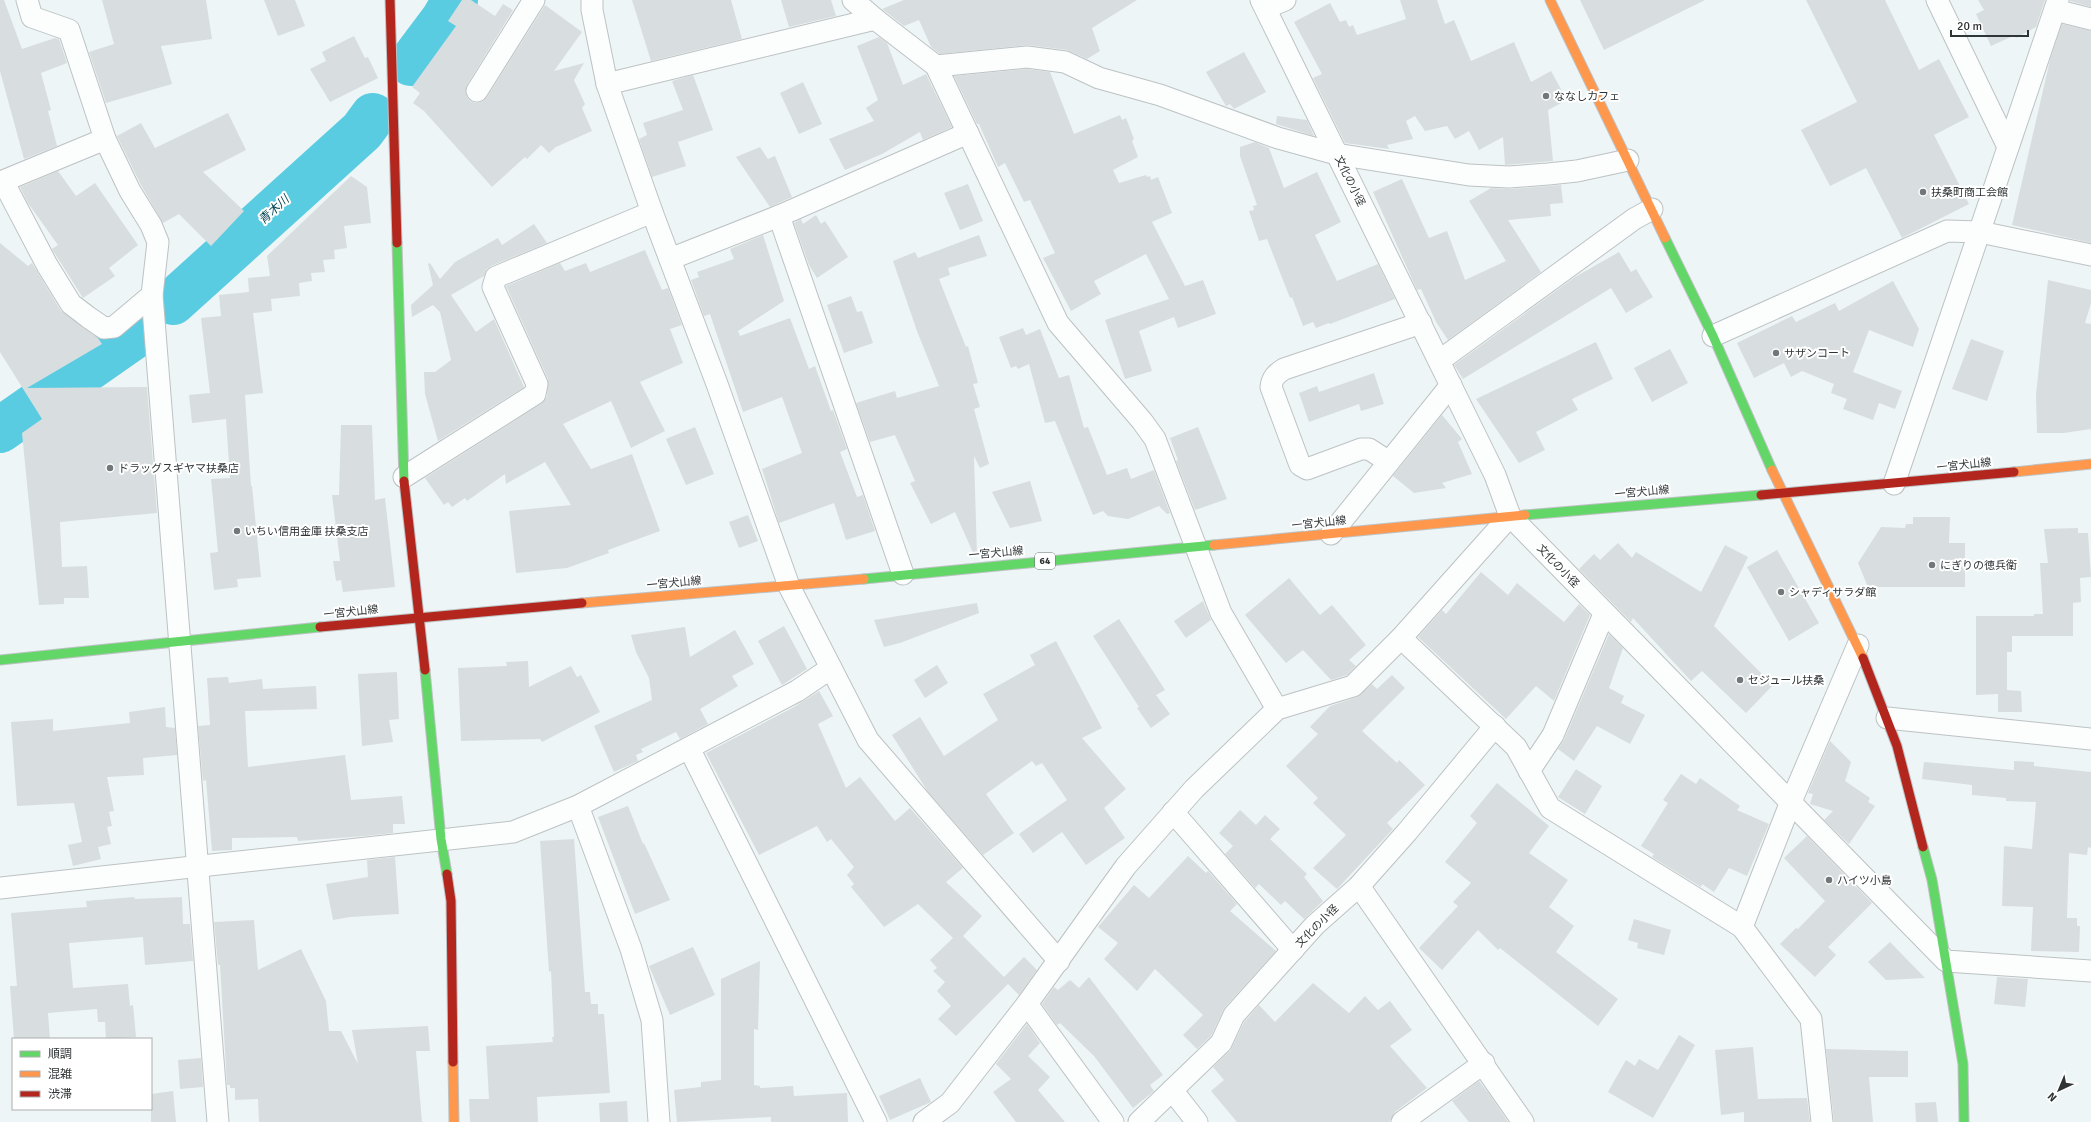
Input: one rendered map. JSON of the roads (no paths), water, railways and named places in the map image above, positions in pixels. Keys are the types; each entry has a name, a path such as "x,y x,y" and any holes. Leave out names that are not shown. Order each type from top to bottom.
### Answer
{"street":[{"path":"27,0 32,17 69,30 106,138 130,191 151,225 158,242 152,295 218,1122"},
{"path":"390,0 404,477 420,617 441,840 451,901 454,1122"},
{"path":"477,91 534,0"},
{"path":"592,0 592,10 607,84 652,212 789,586 868,740 1058,961"},
{"path":"853,0 936,66 1058,323 1142,420 1155,440 1221,613 1277,709"},
{"path":"1264,4 1285,0"},
{"path":"1550,0 1713,336 1782,492 1858,645 1887,718 1897,746 1932,880 1963,1064 1964,1122"},
{"path":"1937,0 2008,147"},
{"name":"文化の小径","path":"1264,4 1336,154 1421,323 1494,475 1510,516 1790,804 1946,961"},
{"path":"1894,484 2056,5 2091,19"},
{"path":"607,84 875,19"},
{"path":"936,66 1027,57 1065,62 1099,78 1160,95 1278,138 1336,154 1469,175 1509,177 1577,171 1628,160"},
{"path":"670,259 779,216 968,133"},
{"path":"106,138 1,180 47,265 71,304 88,317 104,328 114,327 152,295"},
{"path":"1439,361 1634,219 1652,209"},
{"path":"404,477 534,394 537,384 493,287 496,277 652,212"},
{"path":"779,216 902,574"},
{"path":"1713,336 1947,231 1980,232 2091,255"},
{"path":"1389,462 1369,449 1361,449 1307,469 1300,465 1271,387 1272,381 1277,373 1284,369 1421,323"},
{"path":"1331,534 1450,385"},
{"name":"一宮犬山線","path":"0,660 420,617 789,586 1510,516 1782,492 1894,484 2091,464"},
{"path":"924,1122 950,1103 1027,1004 1126,866 1194,789 1277,709 1353,686 1401,638 1510,516"},
{"path":"1529,771 1553,735 1604,614"},
{"path":"1401,638 1516,747 1550,808 1742,927 1811,1020 1822,1122"},
{"path":"1742,927 1790,804 1858,645"},
{"path":"0,888 513,832 578,806 796,691 831,668"},
{"path":"1887,718 2091,739"},
{"name":"文化の小径","path":"1139,1122 1221,1043 1234,1015 1315,925 1359,886 1408,832 1495,726"},
{"path":"690,748 876,1122"},
{"path":"578,806 631,949 652,1020 659,1122"},
{"path":"1173,812 1293,950"},
{"path":"1359,886 1523,1122"},
{"path":"1946,961 2091,971"},
{"path":"1027,1004 1114,1122"},
{"path":"1402,1122 1484,1064"},
{"path":"1172,1090 1197,1122"}],"waterway":[{"name":"青木川","path":"411,63 444,19 455,0"},
{"name":"青木川","path":"173,302 362,131 373,116"},
{"name":"青木川","path":"0,430 136,335"}],"place":[{"name":"ななしカフェ","path":"1546,96"},
{"name":"扶桑町商工会館","path":"1923,192"},
{"name":"サザンコート","path":"1776,353"},
{"name":"ドラッグスギヤマ扶桑店","path":"110,468"},
{"name":"いちい信用金庫 扶桑支店","path":"237,531"},
{"name":"にぎりの徳兵衛","path":"1932,565"},
{"name":"シャディサラダ館","path":"1781,592"},
{"name":"セジュール扶桑","path":"1740,680"},
{"name":"ハイツ小島","path":"1829,880"}]}
